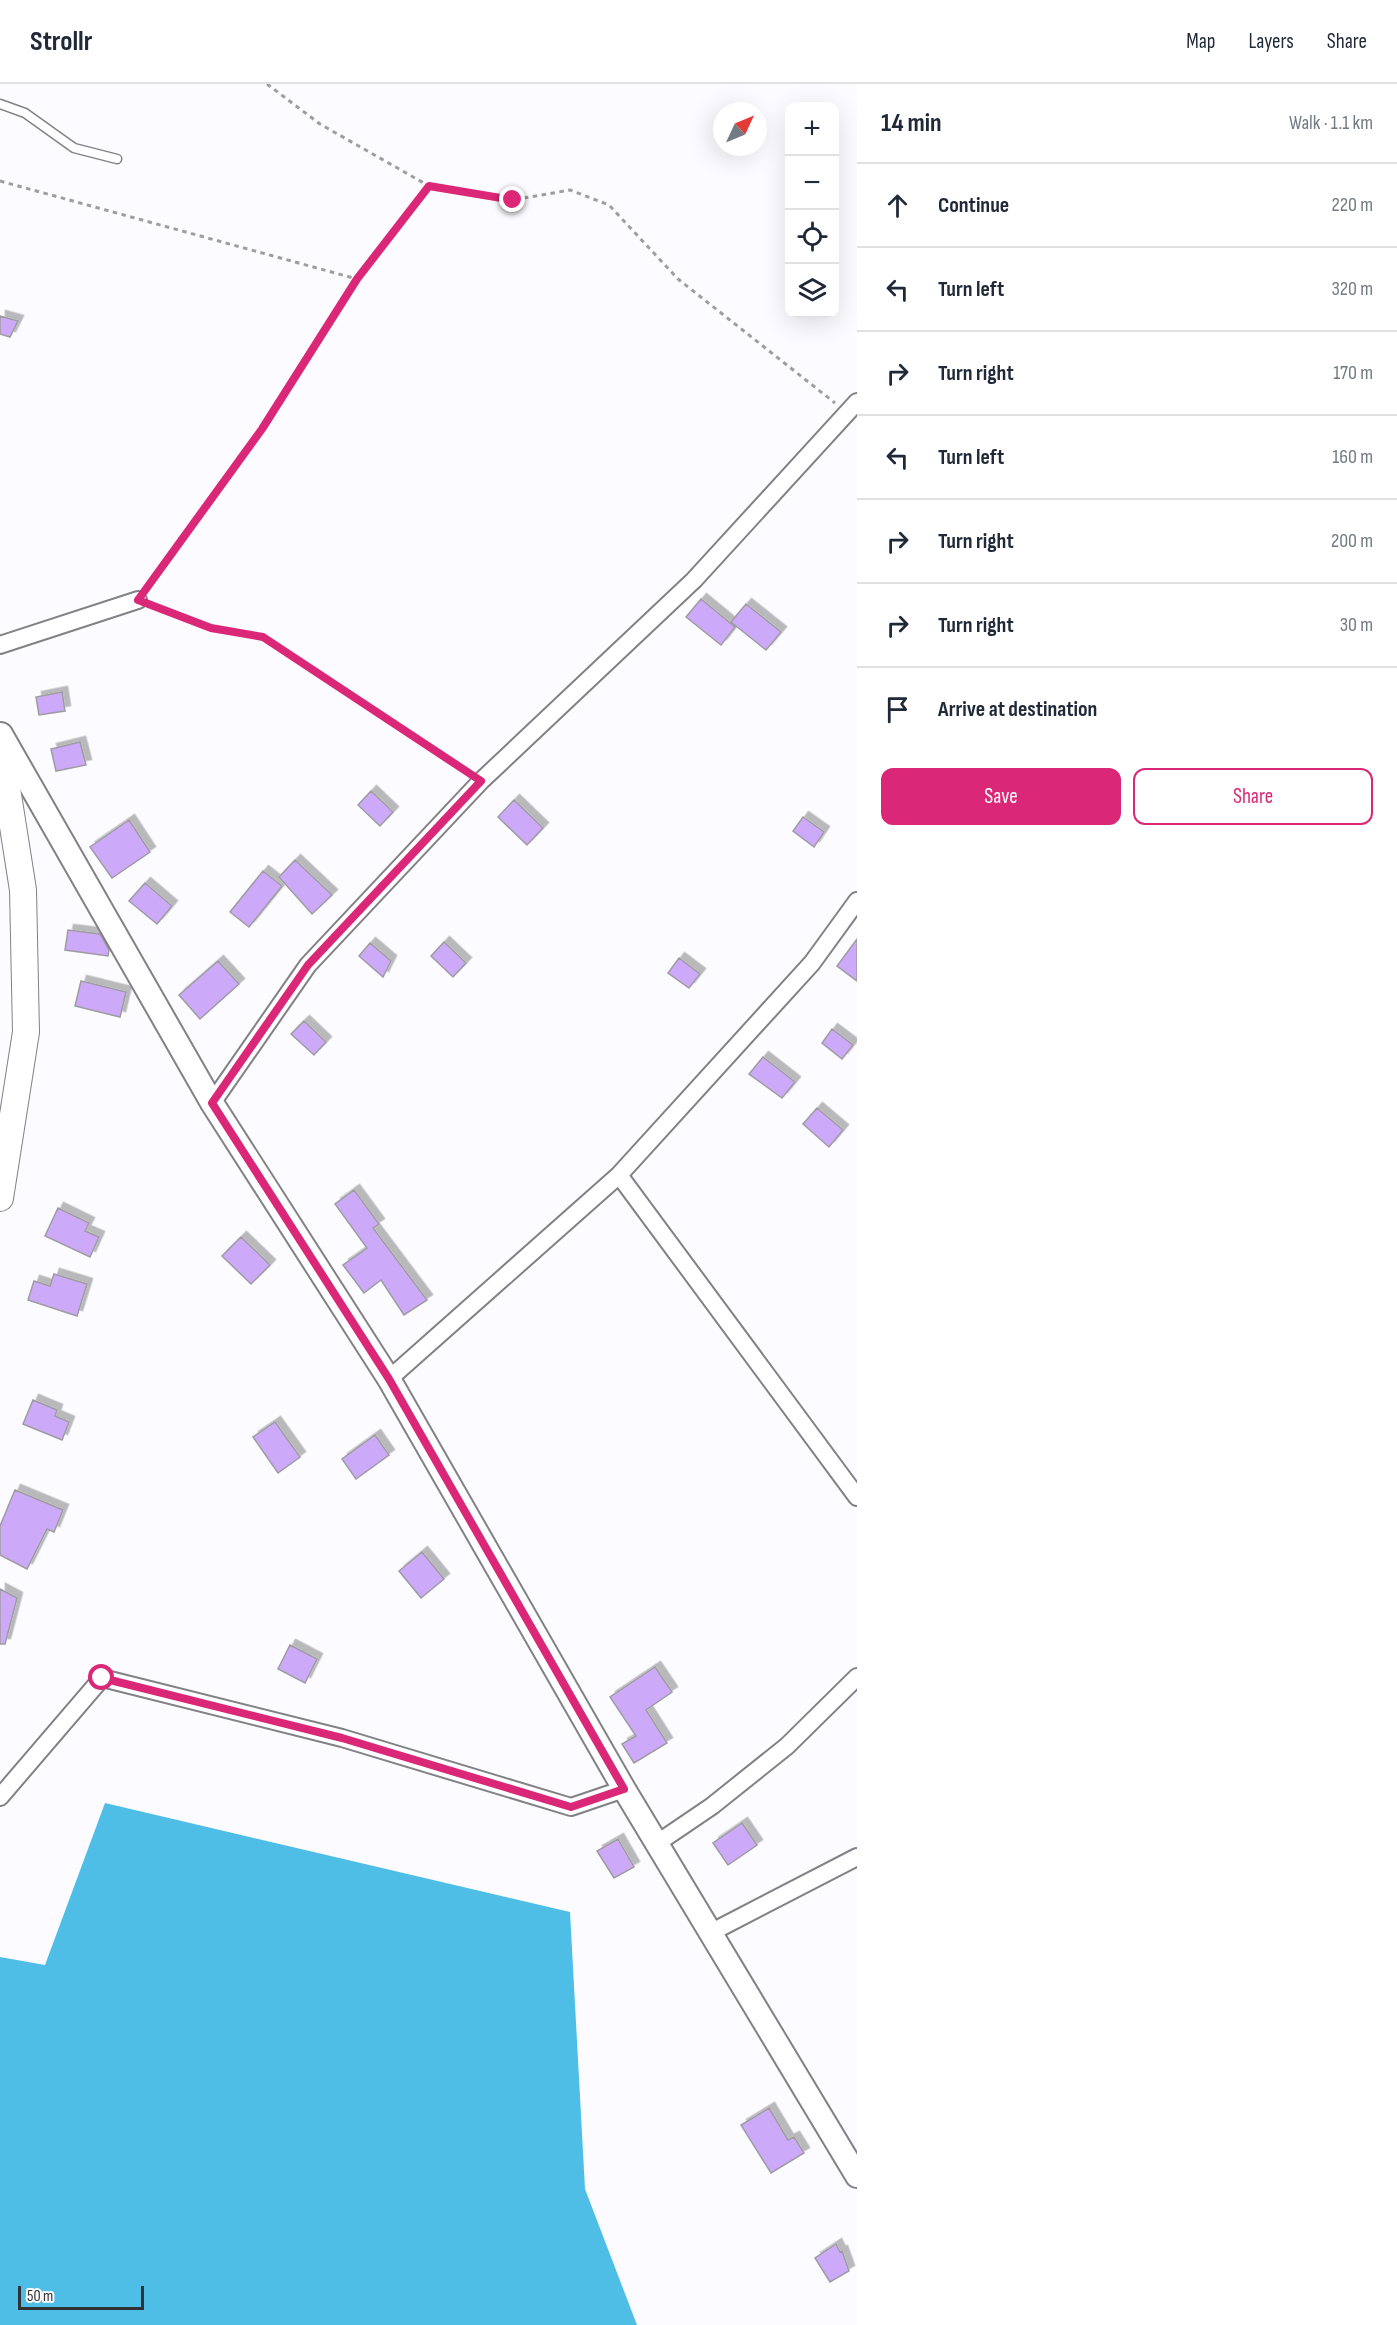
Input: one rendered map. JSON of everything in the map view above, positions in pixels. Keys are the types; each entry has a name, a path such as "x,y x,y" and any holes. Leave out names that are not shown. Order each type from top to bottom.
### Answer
{"main road":[{"path":"0,744 23,890 26,1032 0,1198"}],"street":[{"path":"212,1103 308,965 481,781 694,580 851,406"},
{"path":"0,645 138,600"},
{"path":"0,733 212,1103 389,1379 656,1844 857,2175"},
{"path":"389,1379 619,1175 812,963 857,900"},
{"path":"619,1175 857,1497"},
{"path":"656,1844 712,1806 787,1746 857,1677"},
{"path":"0,1797 102,1678 342,1738 571,1807 624,1789"},
{"path":"710,1933 857,1857"}],"lane":[{"path":"0,104 25,113 74,148 117,159"}],"path":[{"path":"267,84 320,123 429,186 513,200 570,189 609,205 678,279 851,406"},
{"path":"0,181 357,279"},
{"path":"429,186 357,279 262,429 138,600 211,628 263,637 481,781"}],"water":[{"path":"105,1803 570,1912 585,2189 637,2325 0,2325 0,1957 45,1965"}],"building":[{"path":"0,316 18,321 10,337 0,334"},
{"path":"701,599 735,627 721,645 686,617"},
{"path":"746,604 781,632 766,650 731,622"},
{"path":"62,692 65,711 39,715 36,697"},
{"path":"80,742 86,765 56,771 51,749"},
{"path":"371,791 393,812 380,826 358,805"},
{"path":"514,800 543,828 527,845 498,817"},
{"path":"803,817 824,832 814,847 793,831"},
{"path":"129,820 150,852 112,878 90,847"},
{"path":"295,860 332,895 312,914 279,877"},
{"path":"263,871 282,886 249,927 230,912"},
{"path":"145,883 172,906 157,924 129,901"},
{"path":"68,930 100,934 109,950 108,956 65,950"},
{"path":"857,939 857,981 837,966"},
{"path":"444,942 466,963 453,977 431,956"},
{"path":"370,943 391,961 383,977 359,956"},
{"path":"679,958 700,974 689,988 668,973"},
{"path":"218,961 239,984 200,1019 179,995"},
{"path":"81,981 126,992 120,1017 75,1006"},
{"path":"304,1021 326,1042 314,1055 291,1034"},
{"path":"832,1029 853,1045 842,1059 822,1043"},
{"path":"763,1057 795,1082 782,1098 749,1074"},
{"path":"817,1108 843,1130 829,1147 803,1124"},
{"path":"354,1190 379,1224 373,1228 427,1300 404,1315 381,1280 364,1293 343,1265 367,1248 335,1204"},
{"path":"58,1208 89,1223 85,1231 99,1237 90,1257 45,1236"},
{"path":"241,1237 270,1265 251,1284 222,1256"},
{"path":"54,1274 87,1284 77,1316 28,1300 34,1281 50,1286"},
{"path":"33,1400 57,1410 55,1416 69,1422 62,1440 23,1424"},
{"path":"275,1422 300,1457 278,1473 253,1437"},
{"path":"375,1435 389,1455 356,1479 342,1459"},
{"path":"15,1490 63,1510 54,1532 47,1529 27,1569 0,1555 0,1526"},
{"path":"422,1552 444,1579 421,1598 399,1571"},
{"path":"0,1589 17,1598 5,1644 0,1644"},
{"path":"290,1645 317,1659 305,1683 278,1669"},
{"path":"655,1667 672,1692 646,1710 667,1743 634,1763 622,1744 636,1736 610,1697"},
{"path":"742,1823 757,1845 728,1865 713,1843"},
{"path":"618,1839 634,1867 614,1878 597,1851"},
{"path":"769,2108 788,2140 794,2137 804,2153 771,2173 741,2125"},
{"path":"836,2244 840,2252 842,2251 849,2271 830,2282 815,2258"}],"route":[{"path":"102,1678 342,1738 571,1807 624,1789 389,1379 212,1103 308,965 481,781 263,637 211,628 138,600 262,429 357,279 429,186 513,200"}]}
